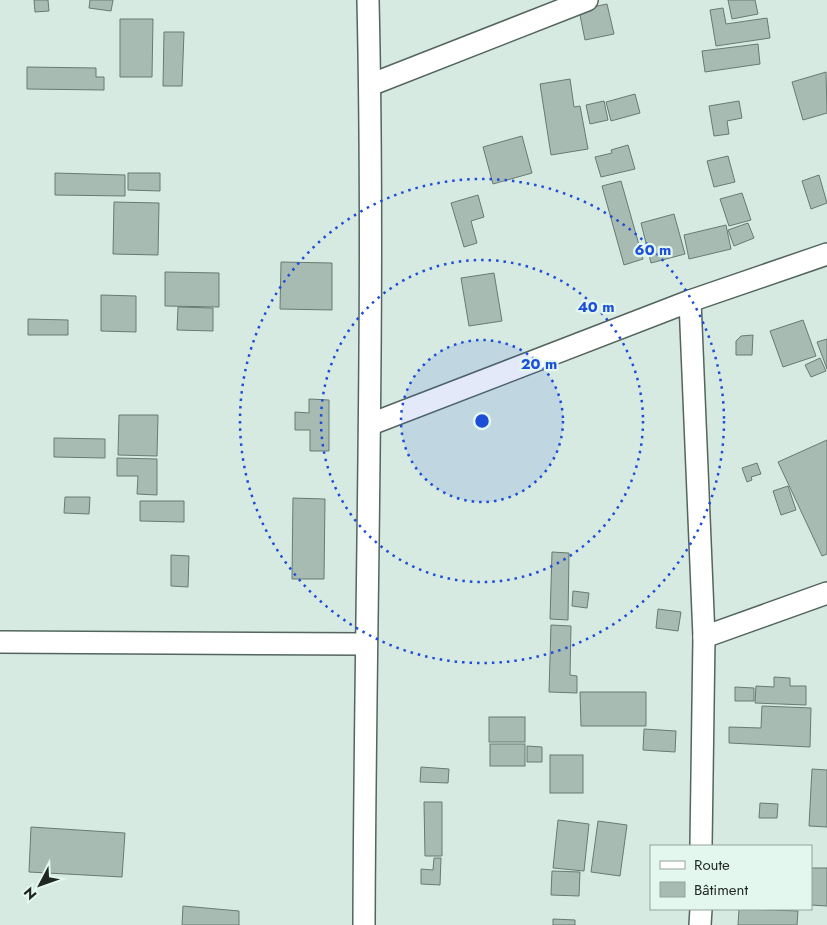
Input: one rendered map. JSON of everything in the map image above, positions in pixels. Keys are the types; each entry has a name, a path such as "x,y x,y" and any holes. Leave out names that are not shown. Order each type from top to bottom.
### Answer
{"street":[{"path":"364,925 365,644 371,424 368,0"},
{"path":"370,86 587,0"},
{"path":"371,424 690,301 827,254"},
{"path":"690,301 704,637 701,845"},
{"path":"704,637 827,593"},
{"path":"0,642 365,644"},
{"path":"700,925 701,910"}],"building":[{"path":"34,0 48,0 49,11 35,12"},
{"path":"90,0 113,0 111,11 89,8"},
{"path":"728,0 755,0 758,14 732,19"},
{"path":"607,4 614,34 585,40 579,10"},
{"path":"723,8 726,24 767,18 770,38 716,46 710,10"},
{"path":"120,19 153,19 152,77 120,77"},
{"path":"164,32 184,32 182,86 163,86"},
{"path":"758,44 760,64 705,72 702,51"},
{"path":"27,67 96,68 96,77 104,77 104,90 27,89"},
{"path":"826,72 827,113 803,120 792,82"},
{"path":"570,79 574,107 580,106 588,149 551,155 540,84"},
{"path":"635,94 640,113 611,121 606,102"},
{"path":"604,101 608,120 590,124 586,105"},
{"path":"739,101 742,118 727,121 729,134 714,136 709,106"},
{"path":"522,136 532,173 493,184 483,147"},
{"path":"628,145 635,169 601,177 595,157 612,153 611,150"},
{"path":"728,156 735,182 714,187 707,161"},
{"path":"55,173 125,175 125,196 55,195"},
{"path":"128,173 160,173 160,191 128,190"},
{"path":"819,175 827,203 811,209 802,181"},
{"path":"621,181 643,259 624,265 602,186"},
{"path":"742,193 751,220 729,226 720,199"},
{"path":"478,195 484,217 471,221 477,243 464,247 451,203"},
{"path":"114,202 159,203 158,255 113,254"},
{"path":"674,214 685,254 651,263 641,223"},
{"path":"748,223 754,238 734,246 728,230"},
{"path":"726,225 731,249 689,259 684,235"},
{"path":"281,262 332,263 332,310 280,309"},
{"path":"165,272 219,273 219,307 165,306"},
{"path":"494,273 502,321 469,326 461,278"},
{"path":"101,295 136,296 136,332 101,331"},
{"path":"178,307 213,308 213,331 177,330"},
{"path":"28,319 68,320 68,335 28,335"},
{"path":"803,320 816,356 783,367 770,331"},
{"path":"753,335 752,355 736,355 736,341 741,336"},
{"path":"827,339 827,369 817,342"},
{"path":"820,358 826,371 811,377 805,365"},
{"path":"309,399 329,400 329,451 310,451 310,430 295,430 295,412 309,413"},
{"path":"119,415 158,415 157,456 118,455"},
{"path":"54,438 105,439 105,458 54,457"},
{"path":"827,440 827,554 822,556 778,462"},
{"path":"117,458 157,459 157,495 137,494 138,476 117,476"},
{"path":"757,463 761,474 751,477 752,480 747,482 742,468"},
{"path":"788,486 796,510 781,515 773,491"},
{"path":"65,497 90,497 89,514 64,513"},
{"path":"293,498 325,499 324,579 292,579"},
{"path":"140,501 184,501 184,522 140,521"},
{"path":"552,552 569,553 568,620 550,619"},
{"path":"171,555 189,556 188,587 171,586"},
{"path":"573,591 589,593 587,608 572,606"},
{"path":"658,609 681,612 678,631 656,628"},
{"path":"551,625 571,626 570,675 577,676 577,693 549,692"},
{"path":"774,677 790,678 790,686 806,686 806,705 755,703 756,686 774,687"},
{"path":"735,687 754,688 754,701 735,701"},
{"path":"580,692 646,692 646,726 581,726"},
{"path":"762,706 811,708 810,747 729,743 729,727 761,728"},
{"path":"489,717 525,717 525,742 489,742"},
{"path":"644,729 676,731 675,752 643,750"},
{"path":"490,744 525,744 525,766 490,766"},
{"path":"527,746 542,747 542,762 527,762"},
{"path":"550,755 583,755 583,793 550,793"},
{"path":"421,767 449,769 448,783 420,782"},
{"path":"812,769 827,770 827,827 809,826"},
{"path":"424,802 442,802 442,856 425,856"},
{"path":"760,803 778,804 777,818 759,818"},
{"path":"558,820 589,824 584,871 553,868"},
{"path":"598,821 627,825 620,876 591,872"},
{"path":"31,827 125,833 122,877 29,872"},
{"path":"434,858 441,858 440,885 421,884 421,869 433,870"},
{"path":"812,868 827,868 827,906 812,905"},
{"path":"552,871 580,872 579,896 551,895"},
{"path":"183,906 239,911 239,925 182,925"},
{"path":"739,910 798,911 797,925 738,925"},
{"path":"553,919 575,920 575,925 553,925"}]}
